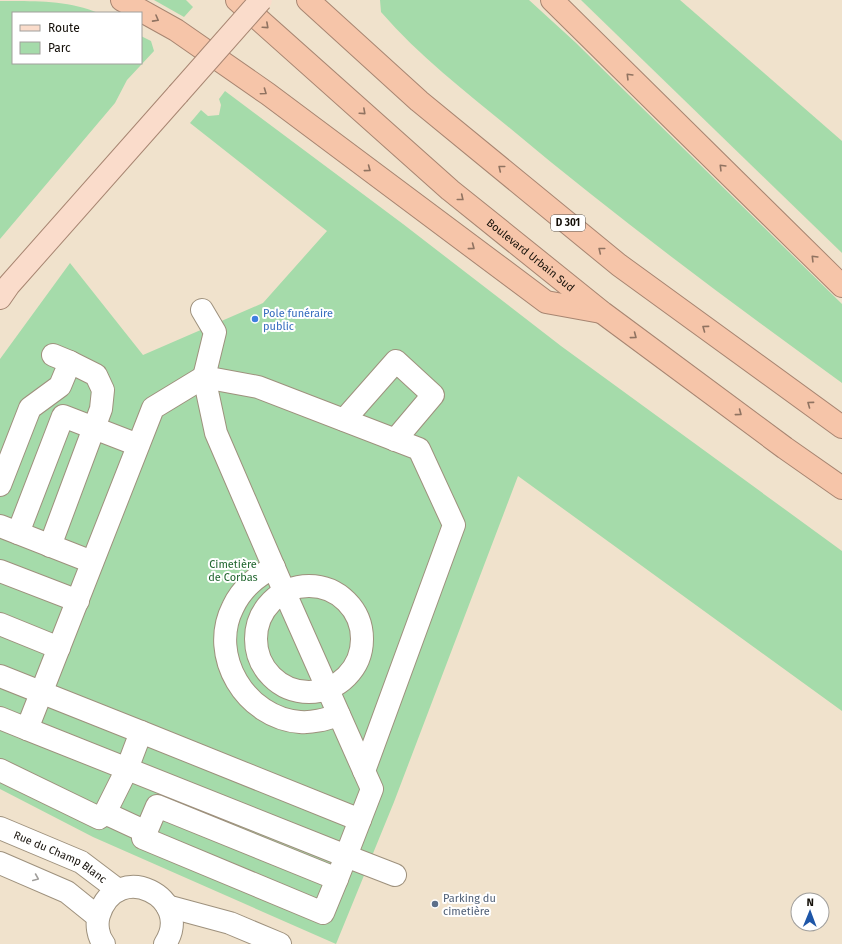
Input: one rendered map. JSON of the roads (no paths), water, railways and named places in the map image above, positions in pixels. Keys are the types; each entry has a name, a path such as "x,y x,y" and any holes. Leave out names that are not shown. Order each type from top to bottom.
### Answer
{"highway":[{"path":"122,0 176,30 268,94 546,302 603,313"},
{"name":"Boulevard Urbain Sud","path":"237,0 450,190 603,313 785,448 842,488"},
{"name":"D 301","path":"308,0 419,101 619,265 842,427"},
{"path":"552,0 842,286"}],"main road":[{"path":"0,298 9,285 260,0"}],"street":[{"path":"167,783 143,838 323,913 372,790 216,433 204,377 215,332 202,310"},
{"path":"0,486 30,408 60,386 61,358 96,375 103,390 101,409 50,546"},
{"path":"344,420 396,361 433,395 395,440"},
{"path":"27,728 78,601 152,408 204,377 258,387 418,450 454,525 364,771"},
{"path":"46,396 63,416 138,445"},
{"path":"63,416 9,530 92,562"},
{"path":"274,567 257,577 243,591 232,608 226,626 225,646 229,664 236,682 248,698 264,710 281,718 300,722 320,721 339,715"},
{"path":"0,572 78,601"},
{"path":"297,587 324,587 336,592 347,600 355,611 360,624 362,636 361,649 356,662 348,673 338,682 311,691 294,690 280,684 268,674 260,660 256,645 257,629 263,615 273,603 285,593 297,587"},
{"path":"0,624 59,648"},
{"path":"0,676 360,820"},
{"path":"0,718 127,769 167,783 395,875"},
{"path":"0,770 99,818 105,813 127,769 141,732"},
{"path":"157,806 337,879"},
{"path":"105,813 146,832"},
{"name":"Rue du Champ Blanc","path":"0,828 81,862 118,890"},
{"path":"0,863 67,892 98,918"},
{"path":"104,944 98,930 98,918 101,906 118,890 129,886 152,890 161,897 167,906 171,917 172,928 169,938 165,944"},
{"path":"167,906 230,923 280,944"}],"place":[{"name":"Pole funéraire public","path":"255,319"},
{"name":"Parking du cimetière","path":"435,904"}],"park label":[{"name":"Cimetière de Corbas","path":"233,570"}]}
